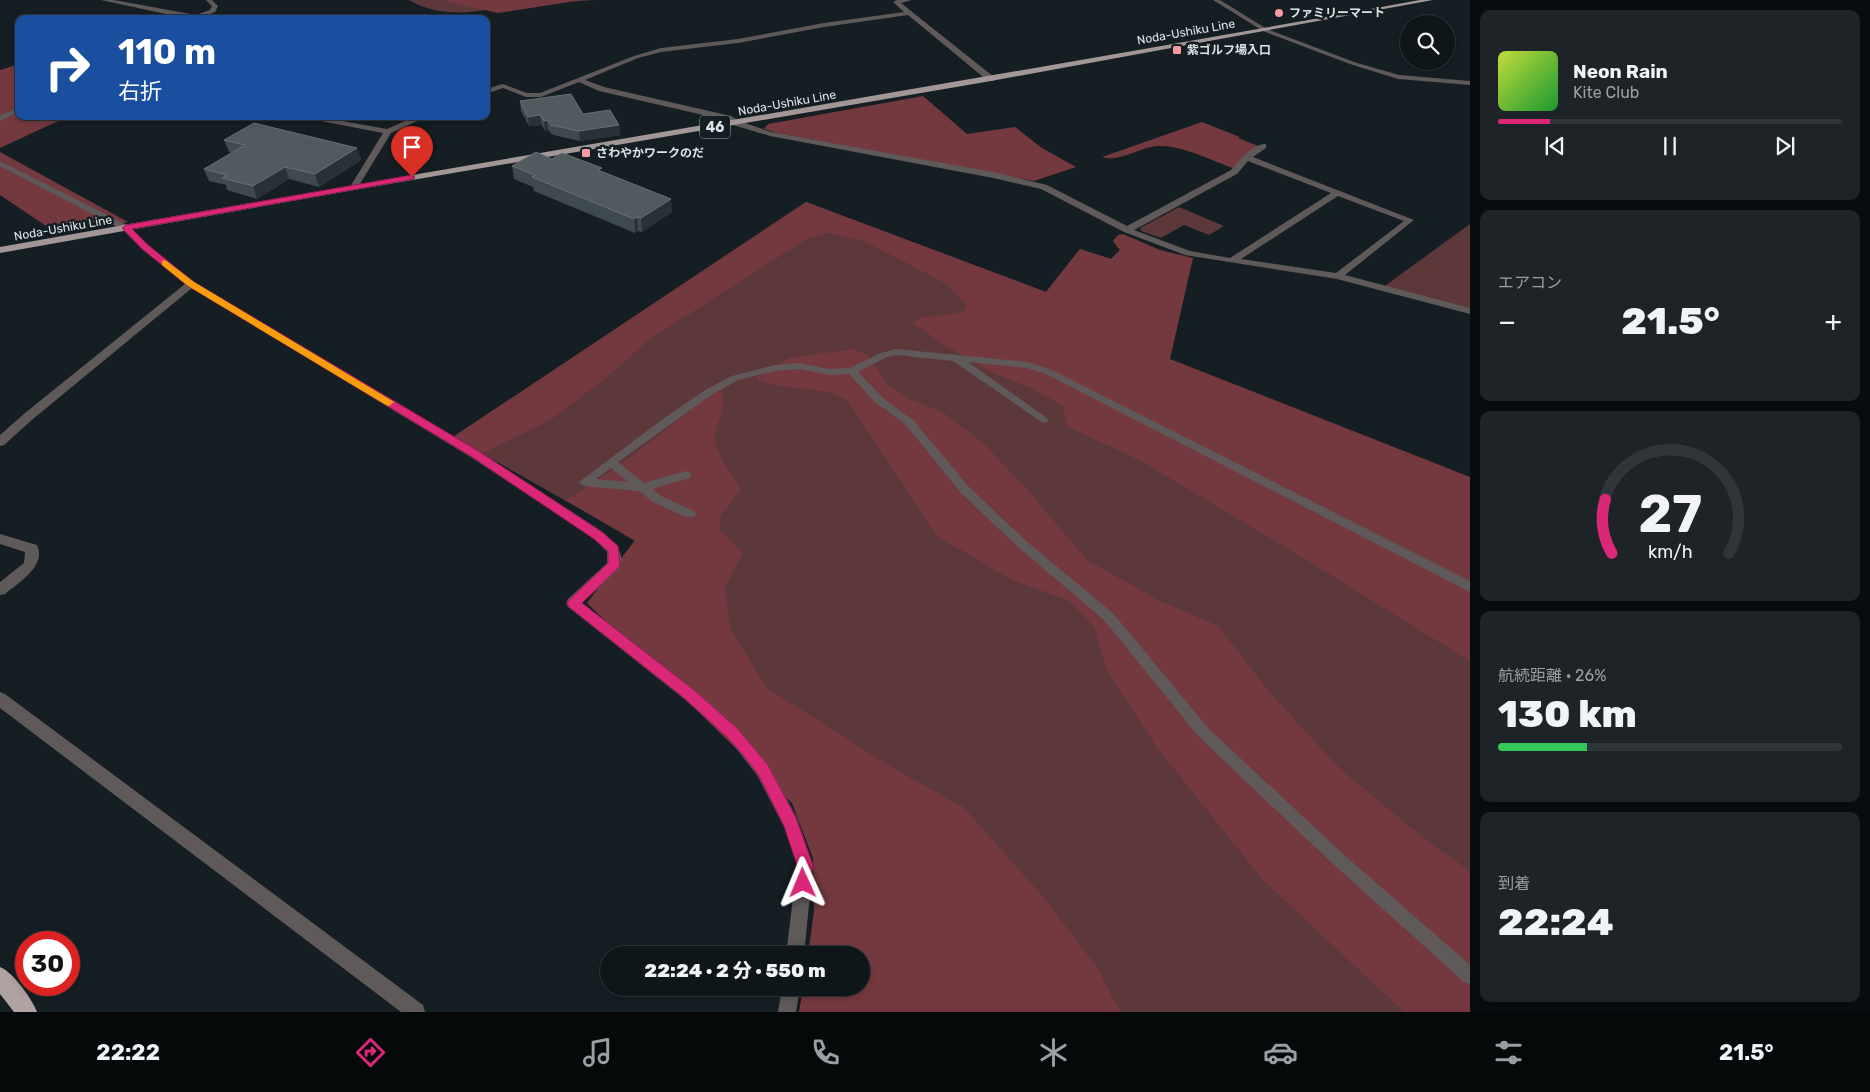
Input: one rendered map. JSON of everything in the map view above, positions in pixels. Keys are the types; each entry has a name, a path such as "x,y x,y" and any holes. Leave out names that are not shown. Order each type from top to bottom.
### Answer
{"highway":[{"path":"0,977 27,1012"}],"main road":[{"name":"Noda-Ushiku Line","path":"0,250 354,187 991,79 1430,0"}],"street":[{"path":"104,0 179,15"},
{"path":"202,15 213,11 215,6 209,0"},
{"path":"909,0 896,2 991,79"},
{"path":"1216,0 1265,30 1352,63 1398,77 1470,83"},
{"path":"490,91 503,86 526,95 541,95 636,57 661,50 728,43 824,25 910,13"},
{"path":"580,80 602,89 728,118 736,123 770,134 993,175 1044,187 1127,230 1188,253 1338,276 1405,295 1470,310"},
{"path":"0,119 15,112"},
{"path":"323,120 388,131 414,120"},
{"path":"354,187 388,131"},
{"path":"1127,230 1234,172 1247,158 1263,146"},
{"path":"1247,158 1410,220 1338,276"},
{"path":"0,163 126,228 145,247 191,284 476,455 598,536 614,550 614,565 573,603 689,694 732,732 763,770 791,824 805,865 796,946"},
{"path":"1232,261 1336,192"},
{"path":"0,442 29,416 191,284"},
{"path":"0,539 32,549 30,565 0,590"},
{"path":"0,699 416,1012"},
{"path":"787,1012 790,996"}],"lane":[{"path":"686,475 644,487 584,482 671,418 709,392 735,378 775,368 800,366 829,372 852,371 884,355 896,352 1028,366 1049,372 1470,587"},
{"path":"955,358 1043,420"},
{"path":"852,371 880,400 910,423 965,490 1022,544 1109,618 1203,732 1337,858 1470,976"},
{"path":"611,462 657,499 690,514"}],"shaded area":[{"path":"409,0 595,0 451,12 423,7"},
{"path":"442,0 582,0 498,13"},
{"path":"15,66 15,120 60,120 0,148 0,70"},
{"path":"923,96 967,134 1015,127 1042,148 1076,167 1034,181 764,129 768,124"},
{"path":"1202,122 1258,146 1233,168 1178,148 1159,146 1116,158 1102,157"},
{"path":"0,152 128,222 58,234 0,195"},
{"path":"806,202 1046,292 1080,249 1111,259 1120,250 1113,241 1174,265 1124,405 1470,564 1470,1012 837,1012 853,996 870,996 870,946 851,946 814,911 813,858 792,803 587,603 635,540 453,437"},
{"path":"806,202 1046,292 1080,249 1111,259 1120,250 1113,241 1118,235 1123,234 1160,250 1193,258 1170,359 1470,477 1470,661 1141,461 1067,426 1063,406 1032,388 996,374 946,346 913,323 919,318 962,313 967,305 947,284 862,240 828,233 805,240 650,339 602,381 549,421 483,453 453,437"},
{"path":"1179,207 1224,226 1209,235 1184,225 1161,238 1141,231 1140,228"},
{"path":"1470,224 1470,308 1384,287 1386,285"},
{"path":"854,349 867,355 886,383 911,400 941,411 983,443 1032,495 1087,560 1160,601 1218,626 1272,695 1340,769 1431,844 1470,871 1470,1012 1404,1012 1263,880 1158,749 1106,669 1095,628 1068,600 1012,580 937,536 848,401 826,392 766,383 755,378 789,358"},
{"path":"716,391 721,391 723,403 715,434 716,446 725,466 741,489 721,515 719,528 743,553 725,587 730,629 767,688 896,770 963,807 1044,898 1098,969 1120,1012 799,1012 802,996 870,996 870,946 809,946 814,911 813,858 792,803 587,603 635,541 565,500 624,462"}],"building":[{"path":"571,94 583,114 610,110 619,125 579,131 551,125 547,120 544,121 540,115 528,117 520,101"},
{"path":"254,123 357,148 315,174 285,167 253,186 222,178 227,175 204,169 245,145 224,140"},
{"path":"536,152 552,159 562,153 602,168 598,170 671,199 641,218 637,217 634,219 532,177 535,175 512,166"}],"slow traffic":[{"path":"165,263 191,284 389,402"}],"place":[{"name":"ファミリーマート","path":"1279,13"},
{"name":"紫ゴルフ場入口","path":"1177,50"},
{"name":"さわやかワークのだ","path":"586,153"}],"route":[{"path":"412,177 126,228 145,247 191,284 476,455 598,536 614,550 614,565 573,603 689,694 732,732 743,745 763,770 791,824 805,865 803,883"}]}
